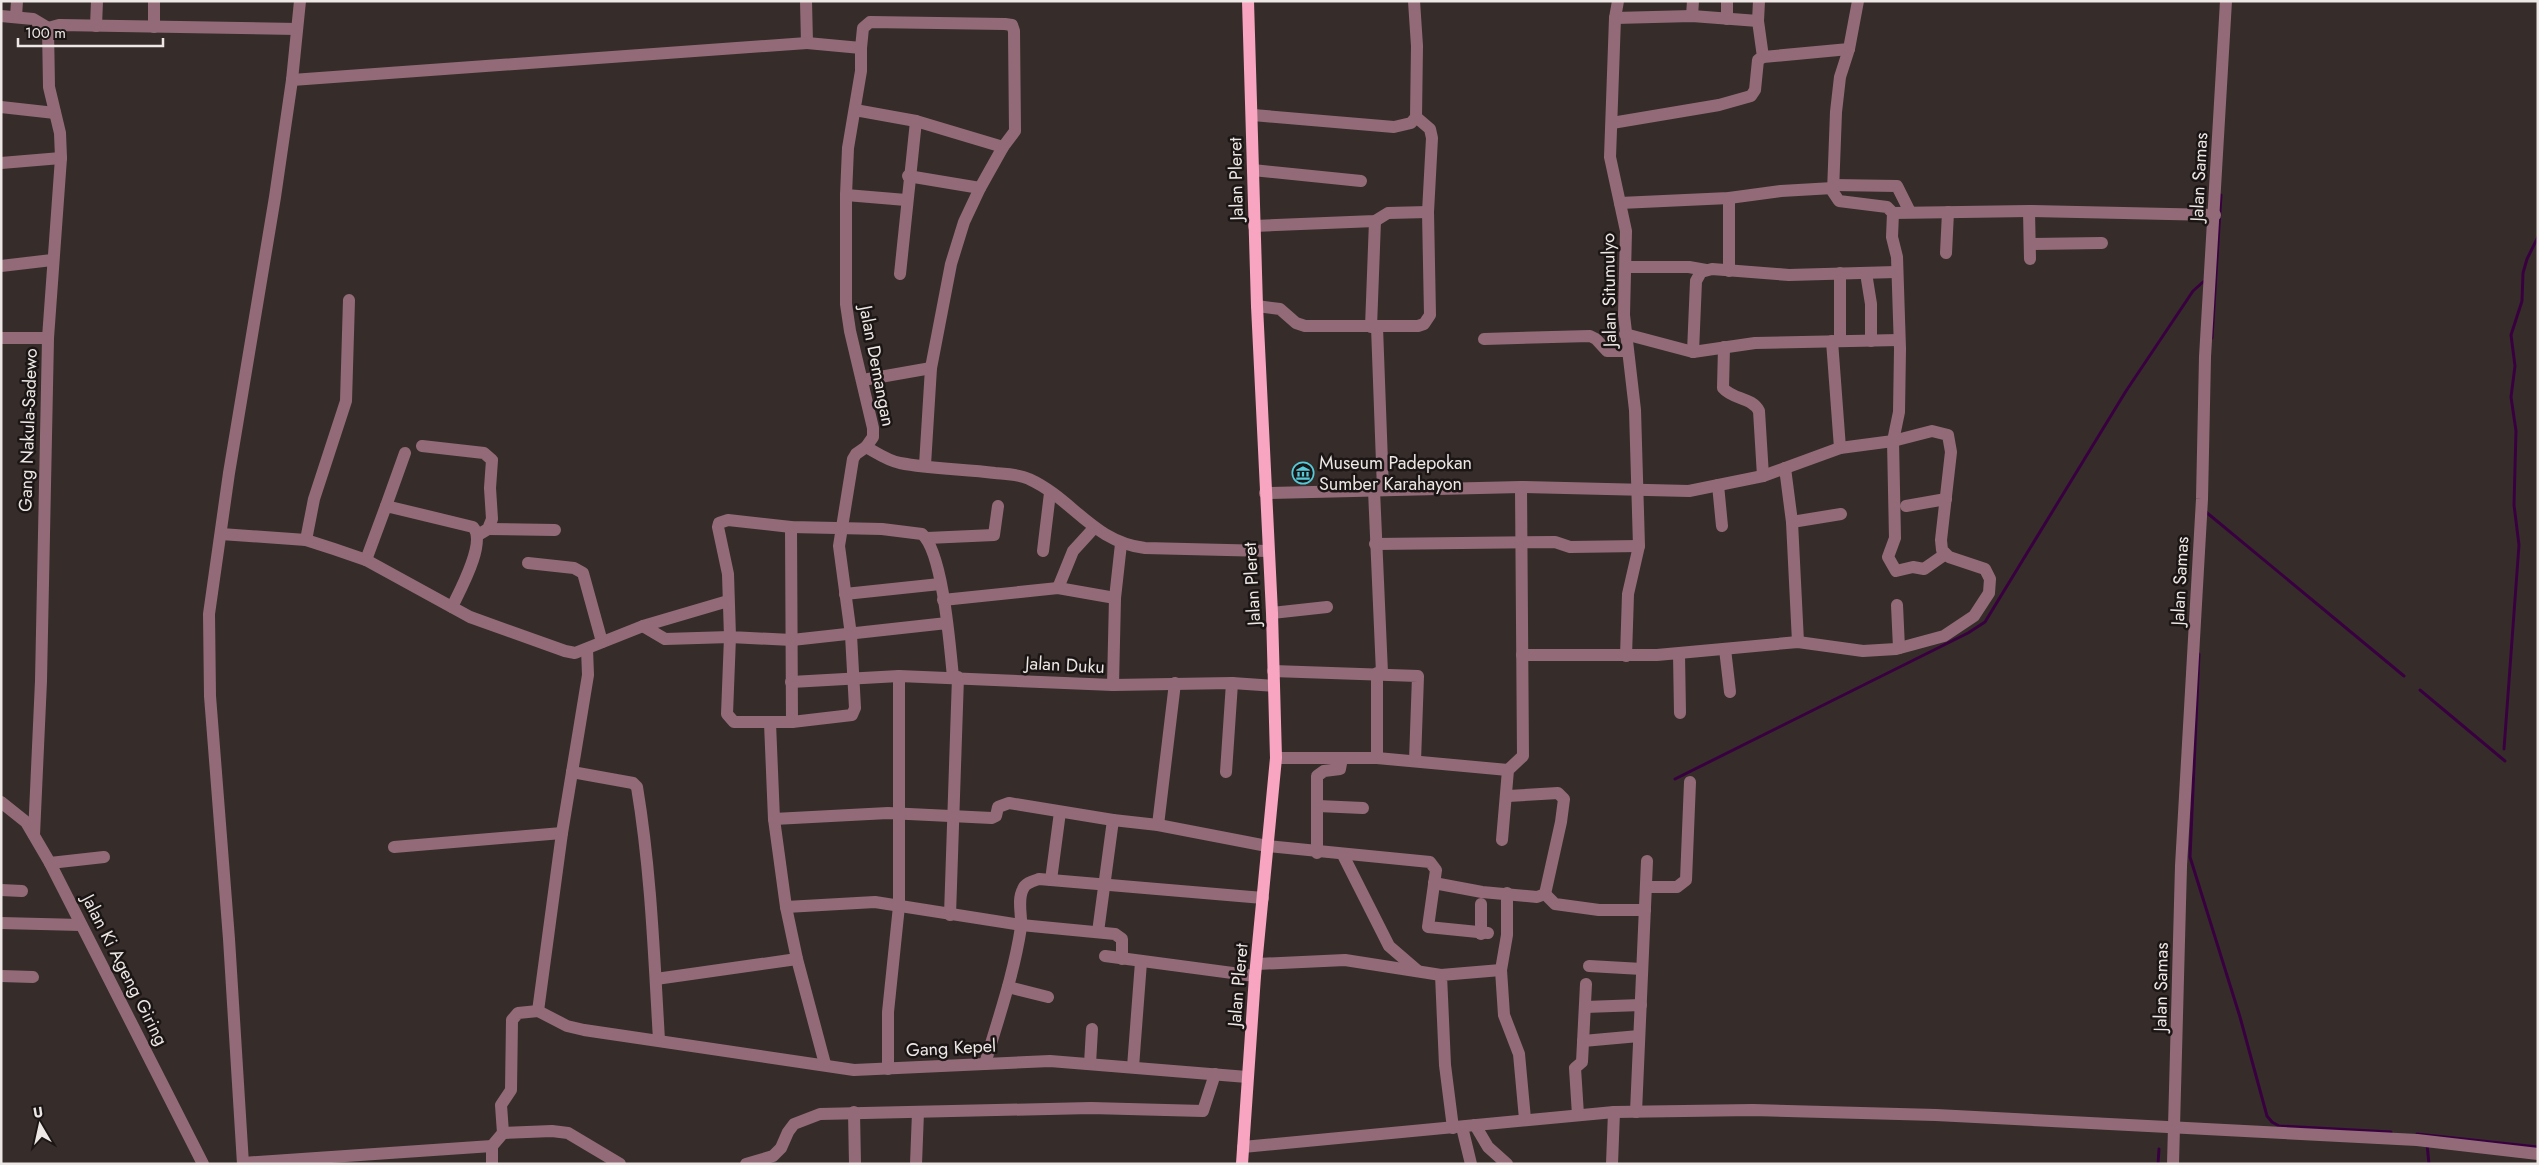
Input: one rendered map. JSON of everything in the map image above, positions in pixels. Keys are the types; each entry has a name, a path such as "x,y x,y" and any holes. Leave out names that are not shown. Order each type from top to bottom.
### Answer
{"main road":[{"name":"Jalan Pleret","path":"1242,1164 1247,1077 1276,758 1272,613 1254,226 1248,1"}],"street":[{"path":"16,17 17,1"},
{"path":"96,26 97,1"},
{"path":"154,1 154,27"},
{"path":"300,1 292,80 209,614 210,687 233,995 243,1163 492,1146"},
{"path":"806,1 807,43"},
{"path":"1252,115 1394,127 1411,123 1416,117 1417,46 1414,1"},
{"name":"Jalan Situmulyo","path":"1618,1 1615,18 1611,165 1626,231 1625,334 1635,410 1639,546 1628,594 1626,656"},
{"path":"1692,16 1693,1"},
{"path":"1727,1 1727,19"},
{"path":"1759,1 1758,22 1763,57"},
{"path":"1858,1 1849,50 1840,77 1833,186 1835,197 1839,201 1887,207 1893,213 1892,238 1897,257 1899,412 1893,440 1895,538 1888,555 1895,571 1913,567 1924,569 1944,555"},
{"name":"Jalan Samas","path":"2173,1164 2182,866 2202,499 2205,357 2215,216 2226,1"},
{"path":"1,16 38,21 48,28 59,25 297,29"},
{"path":"1615,18 1692,16 1758,22"},
{"name":"Jalan Demangan","path":"1003,147 1011,139 1015,127 1014,31 1012,26 1005,24 870,22 862,28 861,71 849,140 846,195 846,304 850,331 863,380 873,433 871,441 866,447 893,461 1022,476 1050,492 1094,528 1121,544 1145,548 1268,551"},
{"name":"Gang Nakula-Sadewo","path":"34,835 41,681 48,338 52,260 61,158 60,133 49,88 48,28"},
{"path":"292,80 807,43 861,48"},
{"path":"1612,123 1720,105 1751,96 1755,90 1758,60 1763,57 1849,50"},
{"path":"1,107 55,114"},
{"path":"855,110 916,121 1003,147 964,222 953,257 931,368 925,465"},
{"path":"1257,306 1280,309 1296,323 1305,326 1418,326 1428,320 1430,315 1428,212 1432,138 1430,128 1416,117"},
{"path":"900,274 908,176 916,121"},
{"path":"1,162 61,158"},
{"path":"1253,170 1360,181"},
{"path":"908,176 980,188"},
{"path":"1620,202 1729,198 1781,190 1833,186 1897,186 1910,212"},
{"path":"846,195 906,200"},
{"path":"1729,198 1729,271"},
{"path":"2029,211 2030,259"},
{"path":"1893,213 2029,211 2215,216"},
{"path":"1254,226 1375,221 1388,213 1428,212"},
{"path":"1946,253 1948,212"},
{"path":"1375,221 1374,327 1379,490 1375,544 1379,673 1377,758"},
{"path":"2030,244 2102,243"},
{"path":"1,266 52,260"},
{"path":"1627,267 1689,267 1706,270 1789,275 1896,272"},
{"path":"1693,352 1696,281 1701,272 1706,270"},
{"path":"1840,273 1836,341 1840,448"},
{"path":"1866,273 1870,304 1871,341"},
{"path":"306,540 318,487 346,401 349,300"},
{"path":"1625,334 1693,352 1755,343 1899,340"},
{"path":"1484,339 1590,336 1596,339 1607,351 1627,351"},
{"path":"1,338 48,338"},
{"path":"1724,347 1723,388 1726,392 1754,403 1759,411 1763,476"},
{"path":"863,380 931,368"},
{"path":"1265,493 1521,487 1689,492 1763,476 1840,448 1932,432 1948,436 1951,452 1941,546 1944,555"},
{"path":"422,446 484,453 492,460 490,488 492,519 483,532 469,570 452,607"},
{"path":"866,447 856,454 853,459 841,528 840,546 844,594 851,635 855,708 852,715 770,723 734,722 728,717 730,637 728,574 718,531 719,523 733,520 791,527 841,528 915,532 926,538 933,550 956,677 954,817 950,916"},
{"path":"366,560 405,453"},
{"path":"1785,468 1792,522 1798,642"},
{"path":"1718,486 1722,526"},
{"path":"1502,840 1508,796 1508,770 1523,756 1521,487"},
{"path":"1043,551 1050,492"},
{"path":"1906,506 1946,499"},
{"path":"386,506 473,527 483,532 555,530"},
{"path":"926,538 994,535 998,506"},
{"path":"1792,522 1841,514"},
{"path":"791,527 792,722"},
{"path":"1058,588 1073,551 1094,528"},
{"path":"221,534 306,540 366,560 484,623 575,653 643,626 728,601"},
{"path":"1375,544 1560,543 1570,547 1639,546"},
{"path":"1113,684 1116,598 1121,544"},
{"path":"1522,655 1626,656 1679,654 1798,642 1863,651 1899,648 1944,636 1964,625 1982,607 1989,593 1989,573 1985,569 1944,555"},
{"path":"528,562 574,568 583,573 602,642"},
{"path":"844,594 940,584"},
{"path":"943,600 1058,588 1116,598"},
{"path":"1897,605 1899,648"},
{"path":"1272,613 1327,607"},
{"path":"643,626 666,639 730,637 792,640 947,623"},
{"path":"492,1164 492,1146 503,1133 501,1105 511,1090 512,1020 518,1013 538,1011 562,834 588,675 587,649"},
{"path":"1725,649 1730,692"},
{"path":"1679,654 1680,713"},
{"path":"1273,672 1379,673 1418,676 1415,760"},
{"path":"888,1069 888,1012 899,906 899,676"},
{"name":"Jalan Duku","path":"791,682 899,676 1113,684 1232,683 1274,686"},
{"path":"1158,825 1175,683"},
{"path":"1226,772 1232,683"},
{"path":"770,723 774,819 786,907 797,959 825,1064"},
{"path":"1276,758 1377,758 1508,770"},
{"path":"1317,853 1317,776 1324,771 1340,769 1342,758"},
{"path":"572,772 633,783 637,787 644,830 659,1040"},
{"path":"1646,887 1677,887 1686,880 1690,782"},
{"path":"1508,796 1558,793 1564,799 1561,822 1545,894"},
{"name":"Jalan Ki Ageng Giring","path":"1,802 20,816 34,835 50,863 203,1164"},
{"path":"774,819 899,814 992,818 996,816 998,807 1009,804 1158,825 1267,846 1317,853 1430,862 1436,869 1428,927 1484,933 1481,904"},
{"path":"1318,806 1363,808"},
{"path":"1052,880 1060,812"},
{"path":"1098,932 1114,820"},
{"path":"394,848 562,834"},
{"path":"1343,855 1389,946 1422,973"},
{"path":"50,863 104,857"},
{"path":"1636,1112 1647,861"},
{"path":"985,1064 1008,987 1021,925 1020,895 1024,886 1038,879 1263,898"},
{"path":"1434,883 1482,892 1537,897 1545,894"},
{"path":"1,890 22,891"},
{"path":"1508,893 1506,935 1501,970 1504,1015 1519,1054 1525,1119"},
{"path":"1545,894 1555,904 1600,910 1645,910"},
{"path":"786,907 875,902 950,916 1115,934 1122,939 1122,959"},
{"path":"1,923 81,925"},
{"path":"1105,956 1141,962 1256,970 1345,960 1441,975 1501,970"},
{"path":"656,979 797,959"},
{"path":"1133,1067 1141,962"},
{"path":"1589,966 1642,968"},
{"path":"1441,975 1444,1065 1464,1127 1471,1164"},
{"path":"1,976 33,977"},
{"path":"1578,1115 1575,1068 1582,1062 1586,984"},
{"path":"1008,987 1048,997"},
{"path":"1585,1007 1641,1005"},
{"name":"Gang Kepel","path":"538,1011 575,1028 825,1064 854,1070 1050,1061 1247,1077"},
{"path":"1090,1064 1092,1028"},
{"path":"1583,1042 1639,1036"},
{"path":"746,1164 766,1159 777,1153 791,1128 799,1121 820,1114 1091,1108 1203,1111 1215,1074"},
{"path":"1243,1147 1614,1112 1753,1110 1936,1115 2417,1140 2538,1154"},
{"path":"854,1112 855,1164"},
{"path":"916,1164 918,1112"},
{"path":"1612,1164 1614,1112"},
{"path":"1464,1127 1507,1164"},
{"path":"503,1133 552,1131 568,1133 620,1164"}],"waterway":[{"path":"2212,338 2221,195"},
{"path":"2504,749 2519,545 2514,505 2516,431 2511,397 2515,366 2511,335 2522,301 2523,273 2527,259 2538,237"},
{"path":"1675,779 1968,633 1985,622 2126,391 2193,291 2203,282 2207,281"},
{"path":"2206,512 2404,676"},
{"path":"2199,654 2190,857 2240,1017 2267,1116 2279,1126 2391,1132"},
{"path":"2420,690 2505,761"},
{"path":"2417,1134 2538,1147"},
{"path":"2427,1144 2429,1164"},
{"path":"2158,1164 2159,1149"}],"place":[{"name":"Museum Padepokan Sumber Karahayon","path":"1303,473"}]}
